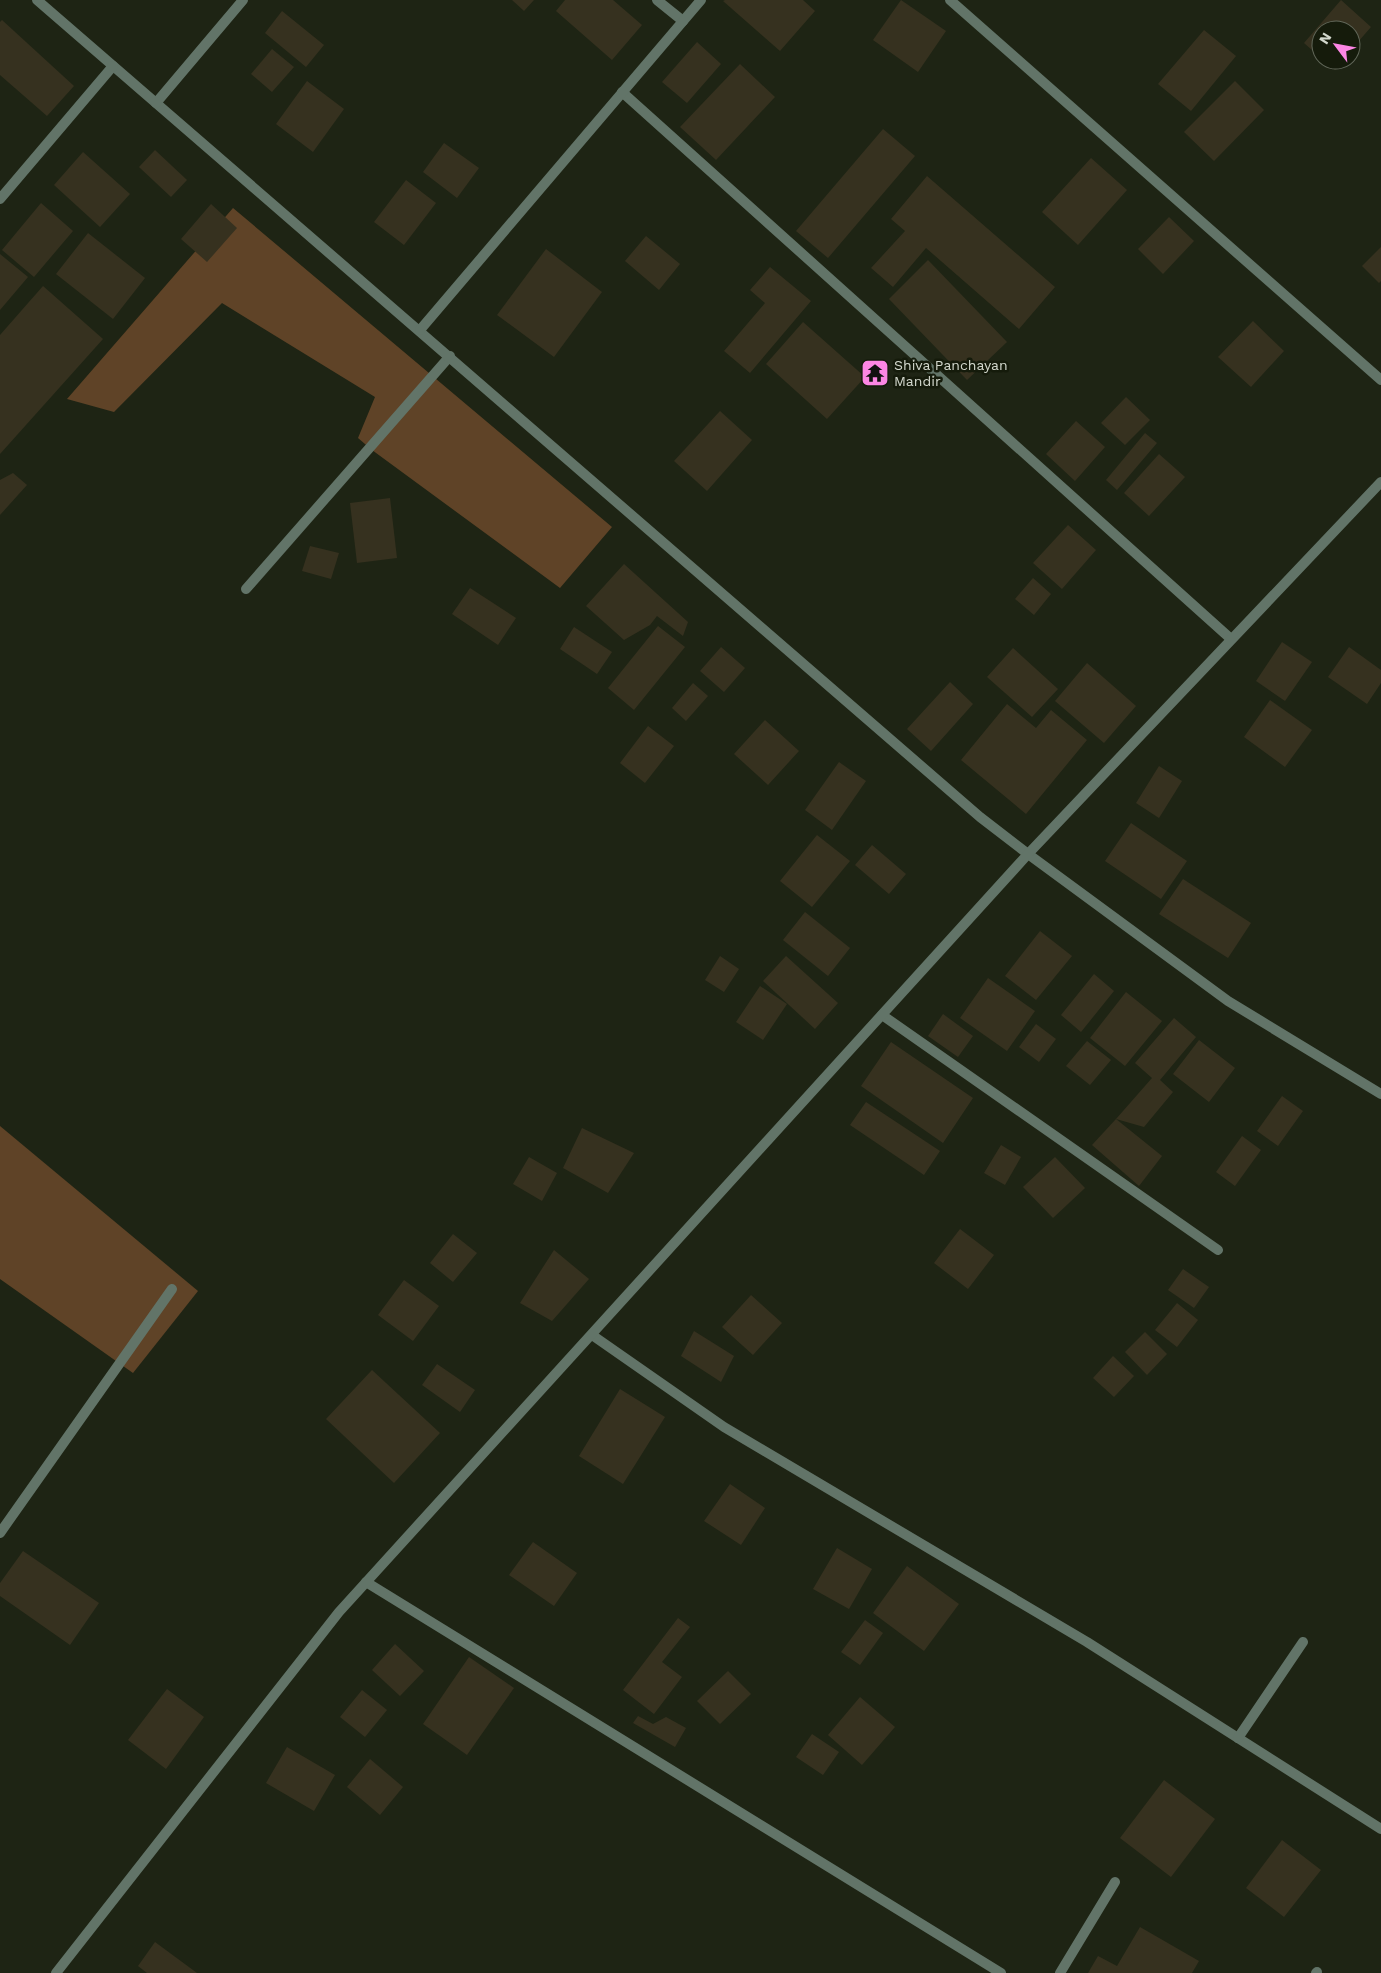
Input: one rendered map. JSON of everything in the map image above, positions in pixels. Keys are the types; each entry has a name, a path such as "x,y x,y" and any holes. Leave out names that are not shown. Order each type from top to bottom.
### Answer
{"street":[{"path":"37,0 980,817 1228,1001 1381,1094"},
{"path":"156,102 243,0"},
{"path":"657,0 683,22"},
{"path":"420,330 701,0"},
{"path":"950,0 1381,380"},
{"path":"0,199 113,66"},
{"path":"622,92 1231,639"},
{"path":"246,589 450,356"},
{"path":"56,1973 339,1612 1028,854 1231,639 1379,488"},
{"path":"882,1015 1218,1250"},
{"path":"0,1533 172,1289"},
{"path":"592,1335 724,1426 1088,1642 1381,1829"},
{"path":"366,1582 1001,1973"},
{"path":"1238,1738 1303,1642"},
{"path":"1060,1973 1115,1882"}],"shaded area":[{"path":"233,208 612,527 560,588 358,438 375,397 222,303 114,412 67,399"},
{"path":"0,1126 198,1291 133,1373 0,1279"}],"building":[{"path":"512,0 534,0 524,11"},
{"path":"565,0 613,0 642,25 612,60 556,11"},
{"path":"803,0 815,11 780,51 723,1"},
{"path":"901,0 946,31 918,72 873,40"},
{"path":"1341,0 1371,27 1361,38 1361,20 1324,20"},
{"path":"282,11 324,45 306,67 265,33"},
{"path":"2,20 74,86 47,116 0,75 0,22"},
{"path":"1204,30 1236,56 1191,111 1158,84"},
{"path":"1311,35 1311,49 1304,43"},
{"path":"697,42 721,64 687,103 662,82"},
{"path":"272,49 294,67 272,92 251,74"},
{"path":"740,64 775,97 716,160 680,127"},
{"path":"307,81 344,109 313,152 276,124"},
{"path":"1235,81 1264,110 1214,161 1184,132"},
{"path":"883,129 915,156 828,258 796,231"},
{"path":"444,143 479,168 457,198 423,172"},
{"path":"155,150 187,180 171,197 139,167"},
{"path":"83,152 130,194 100,227 54,185"},
{"path":"1091,158 1127,190 1078,245 1042,212"},
{"path":"927,176 1055,287 1019,329 926,248 893,287 871,268 905,231 891,219"},
{"path":"406,180 436,203 404,245 374,222"},
{"path":"41,203 73,231 34,277 2,250"},
{"path":"211,204 237,228 207,262 181,239"},
{"path":"1169,217 1194,241 1163,274 1138,249"},
{"path":"88,233 145,278 113,319 56,274"},
{"path":"646,236 680,264 659,290 625,261"},
{"path":"1381,247 1381,281 1379,283 1362,266"},
{"path":"546,249 602,292 554,357 497,315"},
{"path":"0,254 28,277 0,310"},
{"path":"928,260 1007,342 967,380 889,299"},
{"path":"770,267 811,301 750,373 724,351 765,303 750,290"},
{"path":"43,286 103,339 0,454 0,335"},
{"path":"1253,321 1284,351 1251,387 1218,357"},
{"path":"803,322 865,377 827,419 766,364"},
{"path":"1126,397 1150,420 1125,445 1101,423"},
{"path":"720,411 752,440 707,491 674,461"},
{"path":"1076,421 1105,447 1075,481 1046,454"},
{"path":"1145,433 1157,443 1117,490 1106,480"},
{"path":"1159,454 1185,477 1149,516 1124,493"},
{"path":"13,473 27,485 0,515 0,480"},
{"path":"390,498 397,558 357,563 350,503"},
{"path":"1068,525 1096,550 1062,589 1033,563"},
{"path":"310,546 339,553 331,579 302,571"},
{"path":"624,564 688,622 683,636 657,616 650,625 624,640 586,606"},
{"path":"1033,578 1051,594 1034,615 1015,599"},
{"path":"470,588 516,618 498,645 452,614"},
{"path":"658,626 685,647 634,710 608,688"},
{"path":"574,627 612,652 597,674 560,649"},
{"path":"1282,642 1312,662 1285,701 1256,681"},
{"path":"721,647 745,668 724,692 700,671"},
{"path":"1349,647 1381,670 1381,683 1367,704 1328,677"},
{"path":"1013,648 1058,689 1032,717 987,677"},
{"path":"1087,663 1136,706 1104,743 1055,701"},
{"path":"950,682 973,704 931,751 907,729"},
{"path":"693,683 708,696 686,721 672,708"},
{"path":"1270,700 1312,730 1285,767 1244,737"},
{"path":"1007,704 1036,728 1051,710 1087,740 1026,814 961,760"},
{"path":"765,720 799,751 768,785 734,754"},
{"path":"648,726 674,746 645,783 620,763"},
{"path":"839,762 866,781 832,830 805,810"},
{"path":"1159,766 1182,781 1159,818 1136,803"},
{"path":"1131,823 1187,861 1161,899 1105,861"},
{"path":"817,835 850,861 812,907 780,881"},
{"path":"872,845 906,874 889,894 855,865"},
{"path":"1183,879 1251,923 1228,958 1159,914"},
{"path":"805,912 850,948 828,976 783,940"},
{"path":"1040,931 1072,956 1036,1000 1005,976"},
{"path":"720,956 739,969 724,992 705,980"},
{"path":"786,956 838,1003 815,1029 763,981"},
{"path":"1094,974 1114,991 1081,1032 1061,1015"},
{"path":"988,978 1035,1011 1007,1051 960,1018"},
{"path":"760,986 787,1004 763,1040 736,1022"},
{"path":"1126,992 1162,1021 1125,1066 1090,1038"},
{"path":"943,1014 973,1036 958,1057 928,1036"},
{"path":"1174,1018 1196,1037 1160,1080 1173,1092 1144,1127 1116,1119 1152,1078 1135,1063"},
{"path":"1036,1024 1056,1039 1039,1062 1019,1047"},
{"path":"1199,1040 1235,1068 1209,1102 1173,1074"},
{"path":"1087,1041 1111,1060 1090,1085 1066,1066"},
{"path":"891,1042 973,1098 943,1143 861,1086"},
{"path":"1282,1096 1303,1111 1278,1146 1257,1131"},
{"path":"866,1102 940,1151 924,1175 850,1125"},
{"path":"1116,1119 1162,1156 1139,1186 1092,1145"},
{"path":"582,1128 634,1153 608,1193 563,1168"},
{"path":"1242,1136 1261,1150 1235,1186 1216,1172"},
{"path":"1001,1145 1021,1157 1005,1185 984,1173"},
{"path":"529,1157 557,1173 542,1201 513,1184"},
{"path":"1055,1157 1085,1188 1053,1218 1023,1187"},
{"path":"960,1229 994,1255 968,1289 934,1263"},
{"path":"453,1234 477,1253 453,1282 430,1263"},
{"path":"554,1250 589,1279 552,1321 520,1303"},
{"path":"1183,1269 1209,1287 1194,1308 1168,1290"},
{"path":"404,1280 439,1306 413,1341 378,1315"},
{"path":"751,1295 782,1323 753,1355 722,1327"},
{"path":"1177,1303 1198,1320 1177,1347 1155,1330"},
{"path":"694,1331 734,1356 721,1382 681,1356"},
{"path":"1145,1332 1167,1354 1147,1375 1125,1352"},
{"path":"1113,1356 1134,1376 1114,1397 1093,1378"},
{"path":"437,1364 475,1390 460,1412 422,1385"},
{"path":"372,1370 440,1433 394,1483 326,1419"},
{"path":"620,1389 665,1417 623,1484 579,1456"},
{"path":"730,1484 765,1508 741,1545 704,1521"},
{"path":"533,1542 577,1573 554,1606 509,1575"},
{"path":"837,1548 872,1569 849,1609 813,1589"},
{"path":"23,1551 99,1603 70,1645 0,1596 0,1583"},
{"path":"907,1566 959,1604 924,1651 873,1613"},
{"path":"678,1618 690,1627 662,1662 682,1677 654,1714 623,1690"},
{"path":"865,1620 883,1633 860,1665 841,1652"},
{"path":"395,1644 424,1671 400,1696 372,1670"},
{"path":"469,1657 514,1688 467,1755 423,1724"},
{"path":"728,1671 751,1694 720,1724 697,1701"},
{"path":"167,1689 204,1717 166,1769 128,1740"},
{"path":"362,1690 387,1710 365,1737 340,1717"},
{"path":"860,1697 895,1727 862,1765 828,1735"},
{"path":"638,1716 653,1724 666,1717 686,1728 675,1747 633,1723"},
{"path":"812,1734 839,1752 823,1775 796,1757"},
{"path":"287,1747 335,1775 314,1811 266,1783"},
{"path":"370,1759 403,1787 380,1815 347,1787"},
{"path":"1164,1780 1215,1819 1171,1877 1120,1838"},
{"path":"1282,1840 1321,1870 1284,1917 1246,1888"},
{"path":"1140,1927 1199,1961 1192,1973 1088,1973 1098,1956 1117,1966"},
{"path":"155,1942 197,1973 147,1973 138,1966"}],"place":[{"name":"Shiva Panchayan Mandir","path":"875,373"}]}
